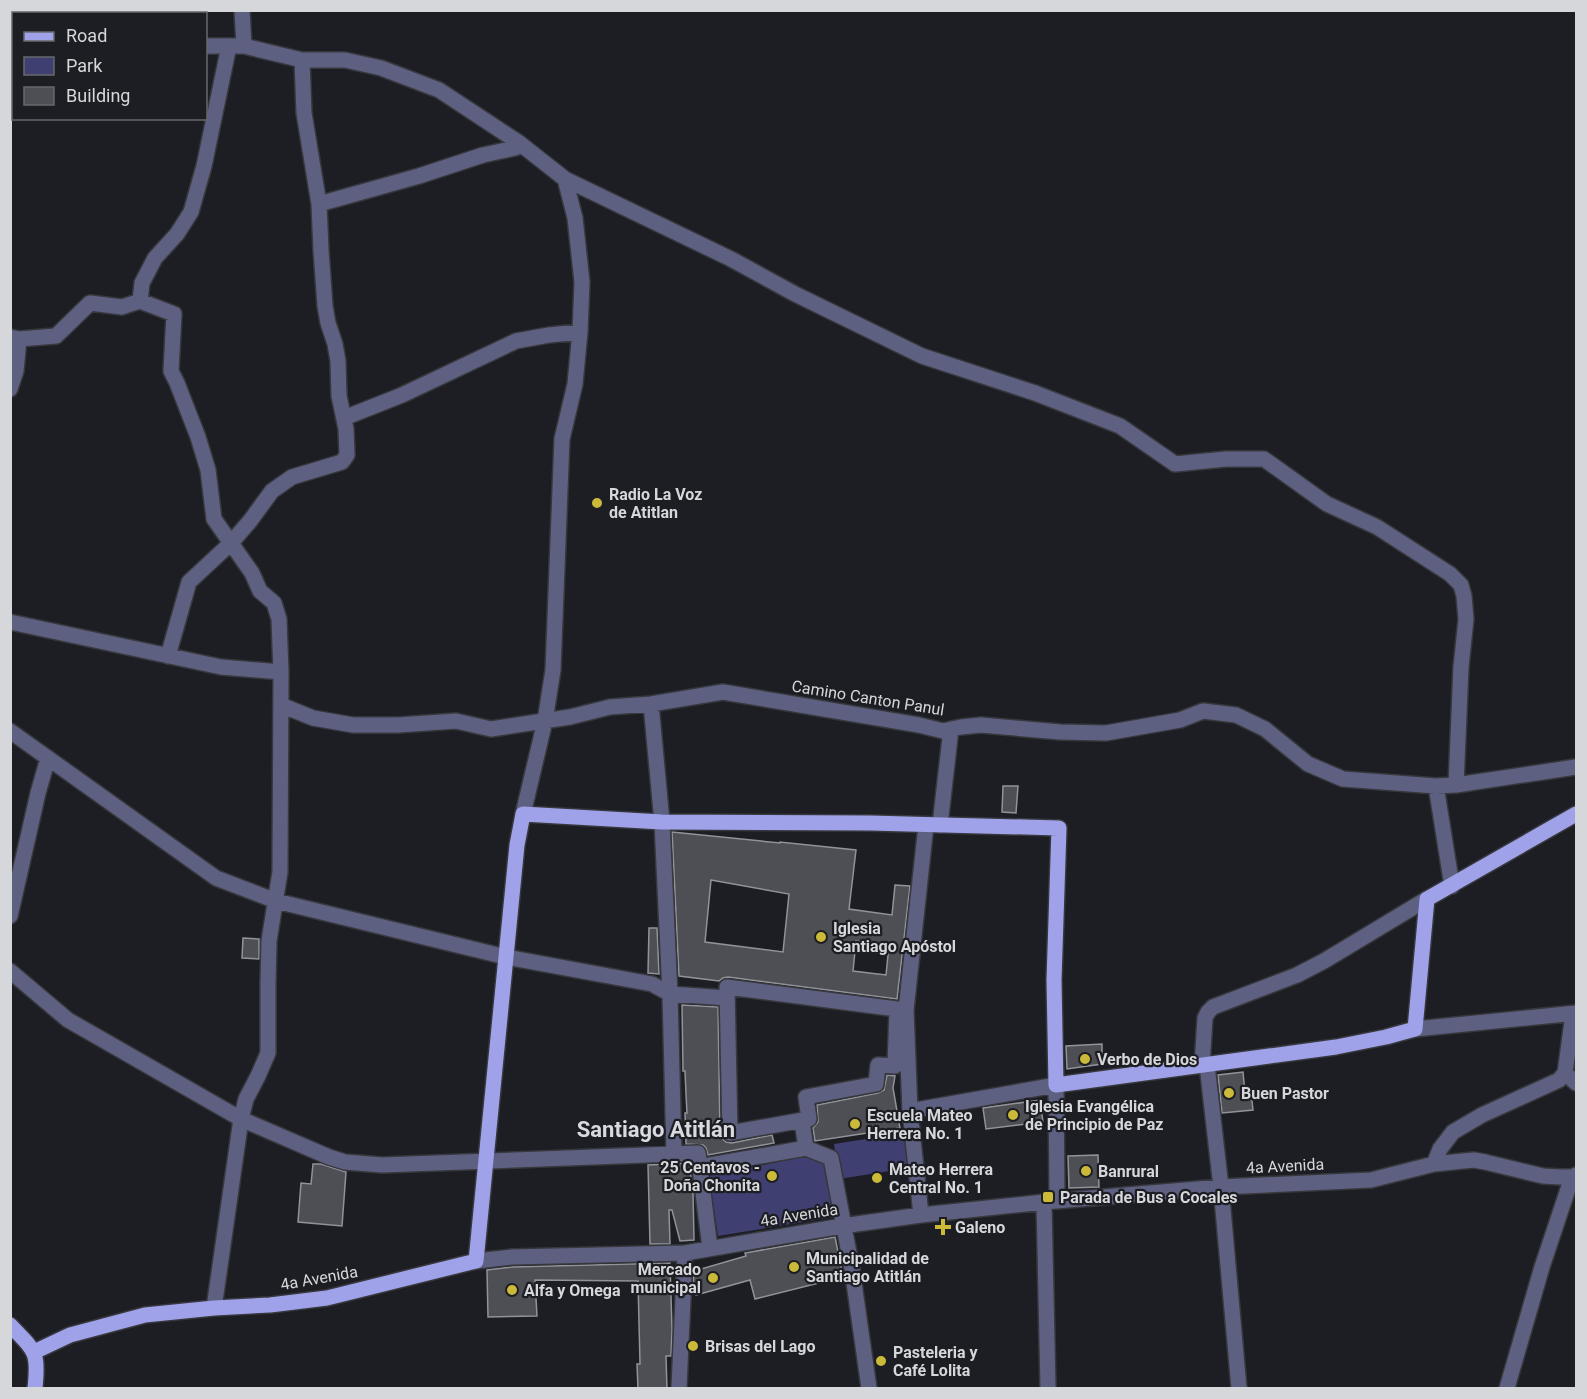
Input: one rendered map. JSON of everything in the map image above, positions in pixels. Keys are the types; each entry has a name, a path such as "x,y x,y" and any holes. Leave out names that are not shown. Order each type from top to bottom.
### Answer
{"main road":[{"path":"476,1261 516,845 523,814 662,822 870,823 1059,828 1054,980 1056,1085 1336,1047 1415,1029 1427,899 1576,814"},
{"name":"4a Avenida","path":"34,1352 70,1335 145,1315 327,1298 476,1261"},
{"path":"10,1324 34,1352 37,1360 35,1389"}],"street":[{"path":"242,10 244,46"},
{"path":"207,46 244,46 302,60 345,60 381,68 439,90 518,142 565,180 731,259 795,294 922,356 1035,393 1120,426 1175,464 1226,459 1264,459 1327,504 1377,527 1450,574 1461,585 1466,619 1461,667 1456,784"},
{"path":"140,301 142,283 155,258 177,234 191,212 204,166 228,46"},
{"path":"168,656 189,582 231,543 272,491 292,477 342,462 347,455 336,353 325,306 320,204 304,113 302,60"},
{"path":"320,204 483,155 515,148 518,142"},
{"path":"523,814 553,670 562,438 575,384 580,332 582,282 575,218 565,180"},
{"path":"10,389 16,372 15,338 56,336 90,303 122,307 140,301 174,314 171,371 198,436 208,470 214,519 252,573 260,591 274,603 279,619 280,872 269,941 268,1053 246,1099 241,1119 214,1308"},
{"path":"344,418 516,341 580,332"},
{"path":"10,622 221,667 281,672"},
{"name":"Camino Canton Panul","path":"281,705 312,718 353,725 456,721 491,729 570,717 610,707 651,704 723,693 919,725 943,731 981,725 1060,732 1106,733 1180,720 1203,711 1236,715 1265,729 1308,764 1343,780 1436,786 1576,767"},
{"path":"651,704 662,822 674,1153"},
{"path":"921,1215 909,1111 906,1010 933,825 951,729"},
{"path":"10,731 216,878 276,902 506,957 652,984 670,994 727,998"},
{"path":"10,916 35,804 48,758"},
{"path":"1436,786 1452,886"},
{"path":"1239,1389 1221,1186 1204,1065 1205,1018 1213,1007 1297,975 1324,961 1427,899"},
{"path":"10,971 68,1020 241,1119 345,1162 381,1165 698,1153 710,1248"},
{"path":"727,987 897,1009 895,1066 878,1065 876,1084 806,1097 809,1119 802,1121 730,1132 727,987"},
{"path":"1415,1029 1575,1014 1571,1078 1559,1080 1482,1115 1453,1132 1440,1149 1434,1164"},
{"path":"909,1111 1056,1085 1050,1201 1048,1389"},
{"path":"802,1121 806,1148"},
{"path":"699,1167 806,1148 831,1158 842,1226 852,1269 868,1389"},
{"name":"4a Avenida","path":"476,1261 512,1257 685,1253 921,1215 1221,1186 1371,1180 1434,1164 1474,1160 1543,1176 1574,1176"},
{"path":"1507,1389 1542,1267 1574,1176"},
{"path":"679,1389 685,1253"}],"green space":[{"path":"904,1133 909,1168 839,1179 834,1144"},
{"path":"812,1155 825,1164 835,1217 718,1236 709,1176"}],"building":[{"path":"1003,786 1018,786 1016,813 1002,812"},
{"path":"672,832 856,850 849,909 892,915 895,885 910,886 897,999 728,977 719,981 679,976","holes":["711,880 789,894 783,952 705,942","856,941 889,945 886,975 853,971"]},
{"path":"649,928 657,928 659,974 648,973"},
{"path":"243,938 259,939 259,959 242,958"},
{"path":"682,1005 718,1007 720,1133 722,1138 732,1143 772,1135 774,1143 708,1155 703,1145 686,1144 685,1113 687,1113 685,1071 683,1071"},
{"path":"1102,1044 1102,1064 1067,1069 1066,1046"},
{"path":"1243,1072 1245,1093 1251,1092 1253,1110 1222,1113 1218,1075"},
{"path":"887,1075 895,1076 893,1088 900,1128 815,1141 813,1128 818,1122 817,1105 878,1093 884,1090"},
{"name":"Iglesia Evangélica de Principio de Paz","path":"1040,1100 1043,1122 986,1129 983,1108"},
{"path":"1098,1155 1099,1187 1069,1188 1068,1156"},
{"path":"689,1163 693,1192 694,1240 680,1241 672,1210 669,1210 670,1244 650,1244 648,1165"},
{"path":"313,1164 321,1164 346,1172 342,1226 298,1222 301,1183 311,1184"},
{"name":"Municipalidad de Santiago Atitlán","path":"835,1237 843,1277 755,1299 750,1280 696,1295 693,1286 694,1271 746,1256 745,1253"},
{"path":"670,1263 672,1330 671,1356 666,1356 667,1389 638,1389 637,1364 640,1364 638,1281 535,1280 537,1316 488,1317 487,1270 513,1267"}],"place":[{"name":"Radio La Voz de Atitlan","path":"597,503"},
{"name":"Iglesia Santiago Apóstol","path":"821,937"},
{"name":"Verbo de Dios","path":"1085,1059"},
{"name":"Buen Pastor","path":"1229,1093"},
{"name":"Iglesia Evangélica de Principio de Paz","path":"1013,1115"},
{"name":"Escuela Mateo Herrera No. 1","path":"855,1124"},
{"name":"Banrural","path":"1086,1171"},
{"name":"25 Centavos - Doña Chonita","path":"772,1176"},
{"name":"Mateo Herrera Central No. 1","path":"877,1178"},
{"name":"Parada de Bus a Cocales","path":"1048,1197"},
{"name":"Galeno","path":"943,1227"},
{"name":"Municipalidad de Santiago Atitlán","path":"794,1267"},
{"name":"Mercado municipal","path":"713,1278"},
{"name":"Alfa y Omega","path":"512,1290"},
{"name":"Brisas del Lago","path":"693,1346"},
{"name":"Pasteleria y Café Lolita","path":"881,1361"}],"district":[{"name":"Santiago Atitlán","path":"656,1129"}]}
